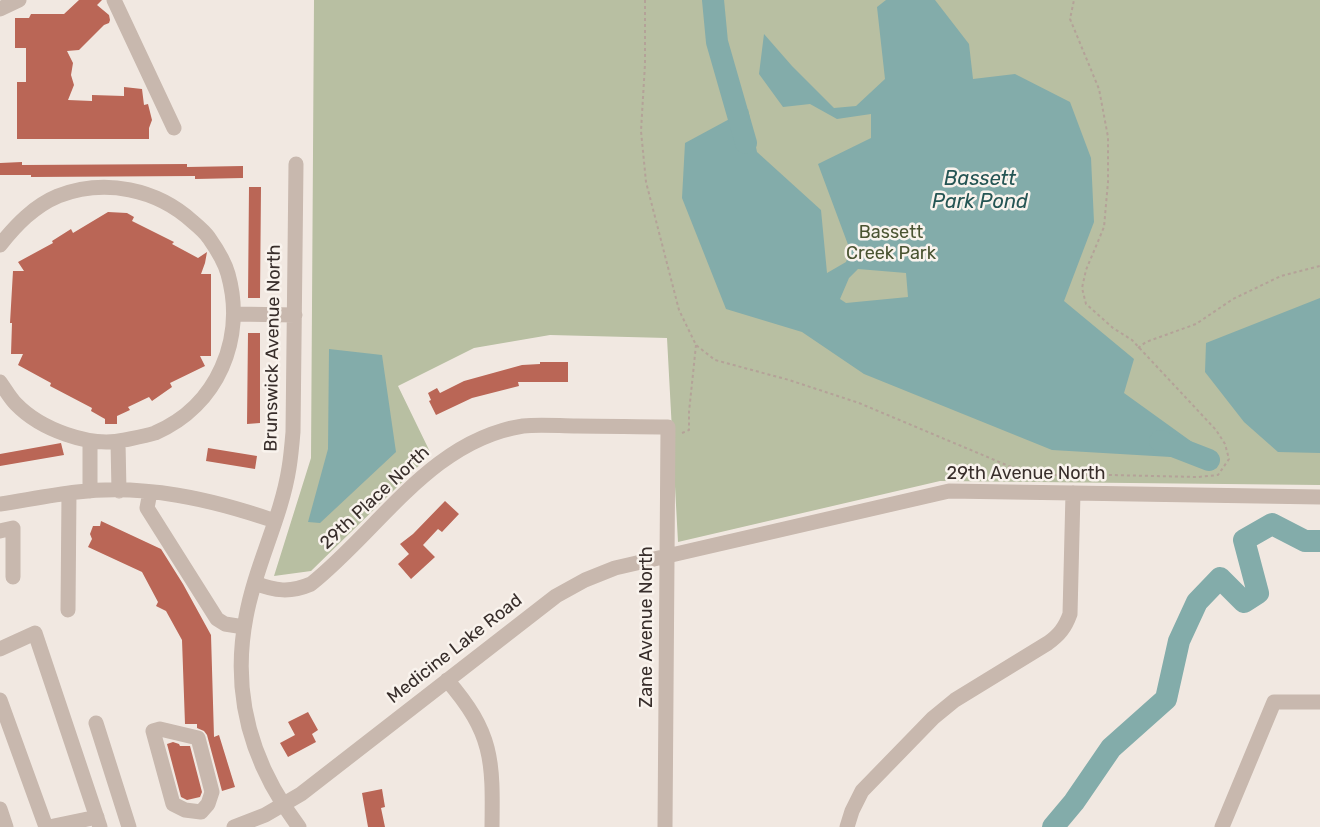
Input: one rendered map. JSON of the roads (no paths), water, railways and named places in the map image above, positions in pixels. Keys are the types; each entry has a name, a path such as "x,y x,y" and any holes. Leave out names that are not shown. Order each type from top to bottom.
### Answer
{"street":[{"path":"0,9 19,0"},
{"path":"114,0 174,128"},
{"name":"Brunswick Avenue North","path":"283,805 257,756 247,722 241,687 241,651 244,627 255,583 290,468 293,432 296,164"},
{"path":"0,245 22,218 57,196 98,187 140,190 178,208 208,236 228,273 235,314 230,351 213,385 188,413 155,433 118,442 90,441 50,429 16,405 0,382"},
{"path":"235,314 295,315"},
{"name":"29th Place North","path":"255,583 285,591 311,584 428,472 449,455 473,441 497,432 524,426 668,433"},
{"name":"Zane Avenue North","path":"665,827 668,433"},
{"path":"90,441 90,491"},
{"path":"118,442 119,491"},
{"path":"13,577 5,503 90,491 150,492 179,495 228,505 275,521"},
{"name":"29th Avenue North","path":"667,556 949,491 1320,497"},
{"path":"150,492 147,508 217,619 225,624 244,627"},
{"path":"68,610 69,493"},
{"path":"846,827 862,791 933,718 955,700 1048,643 1058,636 1065,626 1070,614 1073,493"},
{"name":"Medicine Lake Road","path":"234,827 283,805 301,794 556,596 585,580 615,568 667,556"},
{"path":"0,649 35,633 99,822 48,827 0,700"},
{"path":"447,680 474,714 485,736 491,759 493,784 492,827"},
{"path":"1222,827 1274,702 1320,702"},
{"path":"96,723 129,827"},
{"path":"160,729 198,738 212,792 203,820 173,804 153,731 160,729"},
{"path":"283,805 299,827"},
{"path":"0,809 6,827"}],"water":[{"name":"Bassett Park Pond","path":"886,0 935,0 969,44 973,79 1015,74 1070,102 1091,158 1094,222 1064,301 1134,359 1124,393 1192,442 1188,458 1052,450 864,374 802,332 726,309 682,198 685,143 748,109 757,152 821,210 827,273 846,262 850,250 818,164 871,138 871,114 837,119 810,104 783,107 759,74 764,34 834,108 856,106 885,79 877,7","holes":["858,269 906,273 908,297 846,303 840,299 849,278"]},
{"path":"1320,298 1320,453 1278,452 1244,422 1205,372 1206,343"},
{"path":"329,349 382,355 396,452 320,523 308,522 328,449"}],"waterway":[{"path":"713,0 717,42 746,143"},
{"path":"1160,441 1209,460"},
{"path":"1053,827 1074,802 1111,748 1166,699 1179,641 1197,602 1220,578 1244,602 1258,593 1244,540 1272,524 1305,541 1320,541"}],"park label":[{"name":"Bassett Creek Park","path":"891,243"}]}
